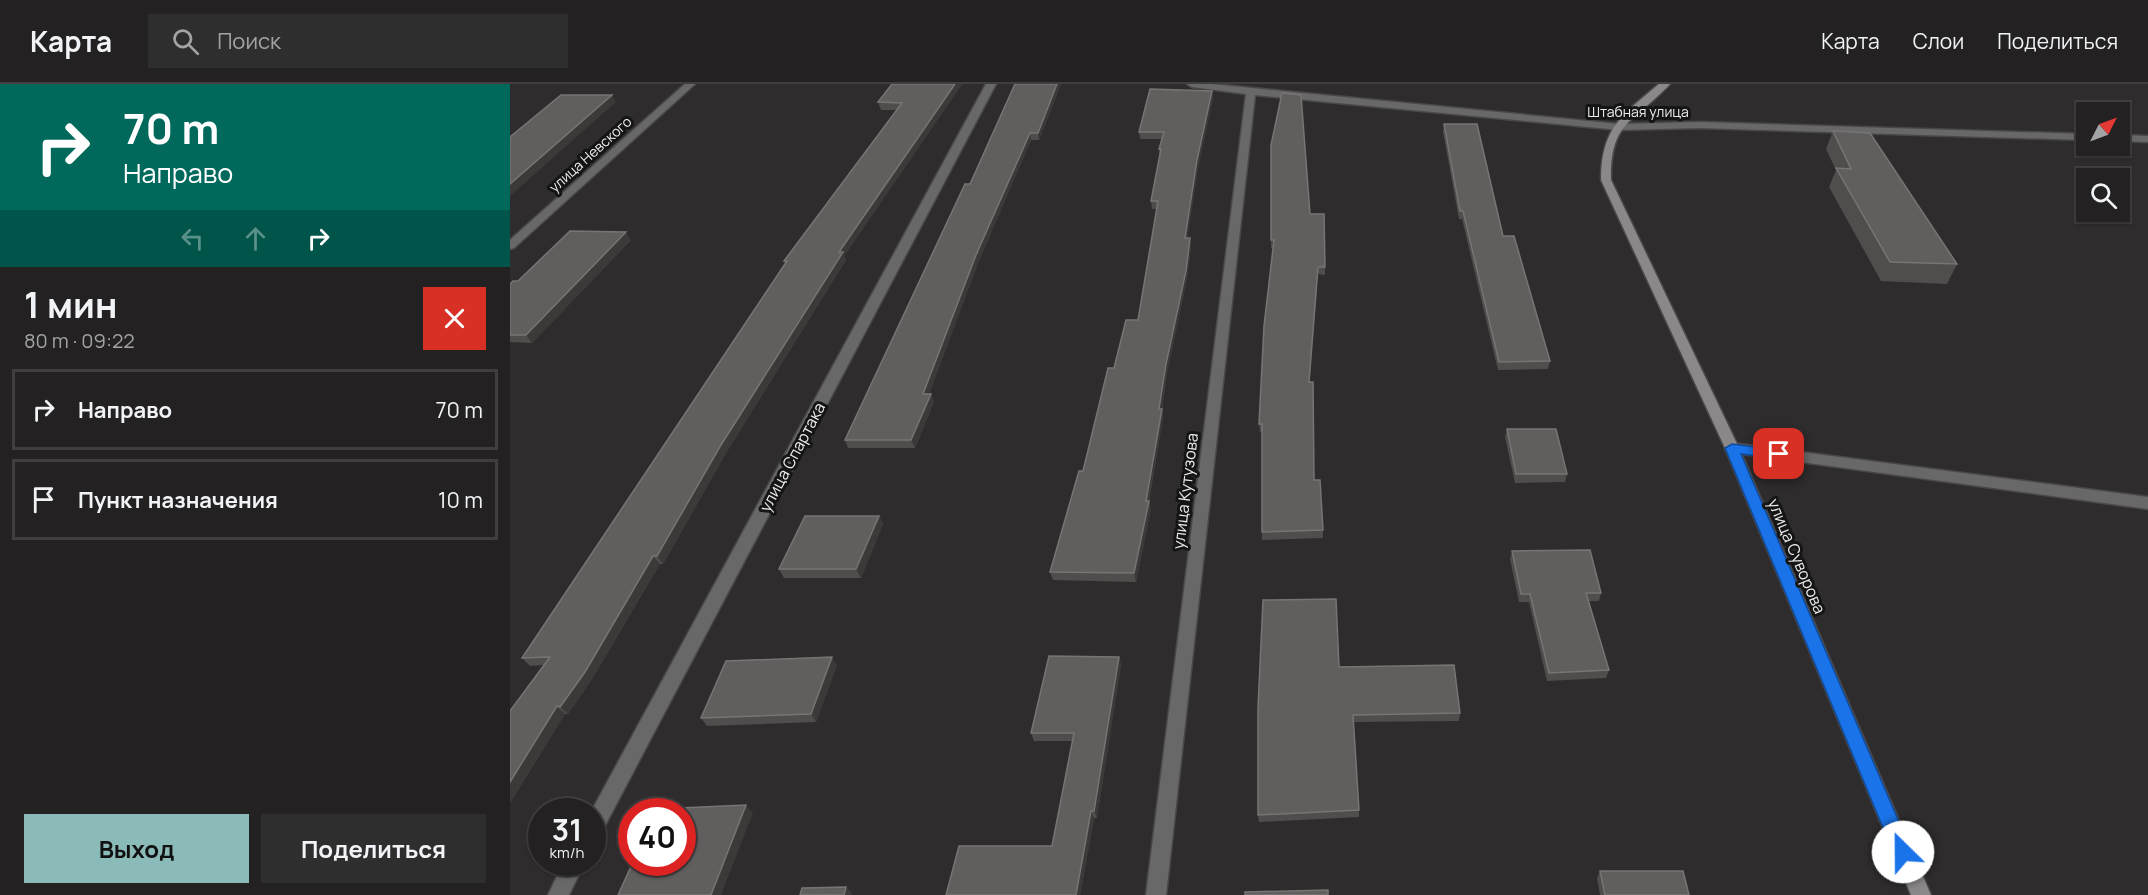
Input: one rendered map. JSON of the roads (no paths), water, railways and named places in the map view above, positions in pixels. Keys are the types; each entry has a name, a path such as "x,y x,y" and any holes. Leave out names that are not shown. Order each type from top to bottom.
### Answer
{"street":[{"name":"улица Невского","path":"510,246 690,84"},
{"name":"улица Спартака","path":"606,804 991,84"},
{"name":"Штабная улица","path":"1192,84 1251,92 1619,127 1700,125 2076,137"},
{"name":"улица Суворова","path":"1665,84 1633,110 1619,127 1608,147 1606,180 1732,448 1921,895"},
{"name":"улица Кутузова","path":"1156,895 1251,92"},
{"path":"2130,138 2148,139"},
{"path":"1732,448 2148,503"},
{"path":"558,895 568,876"}]}
